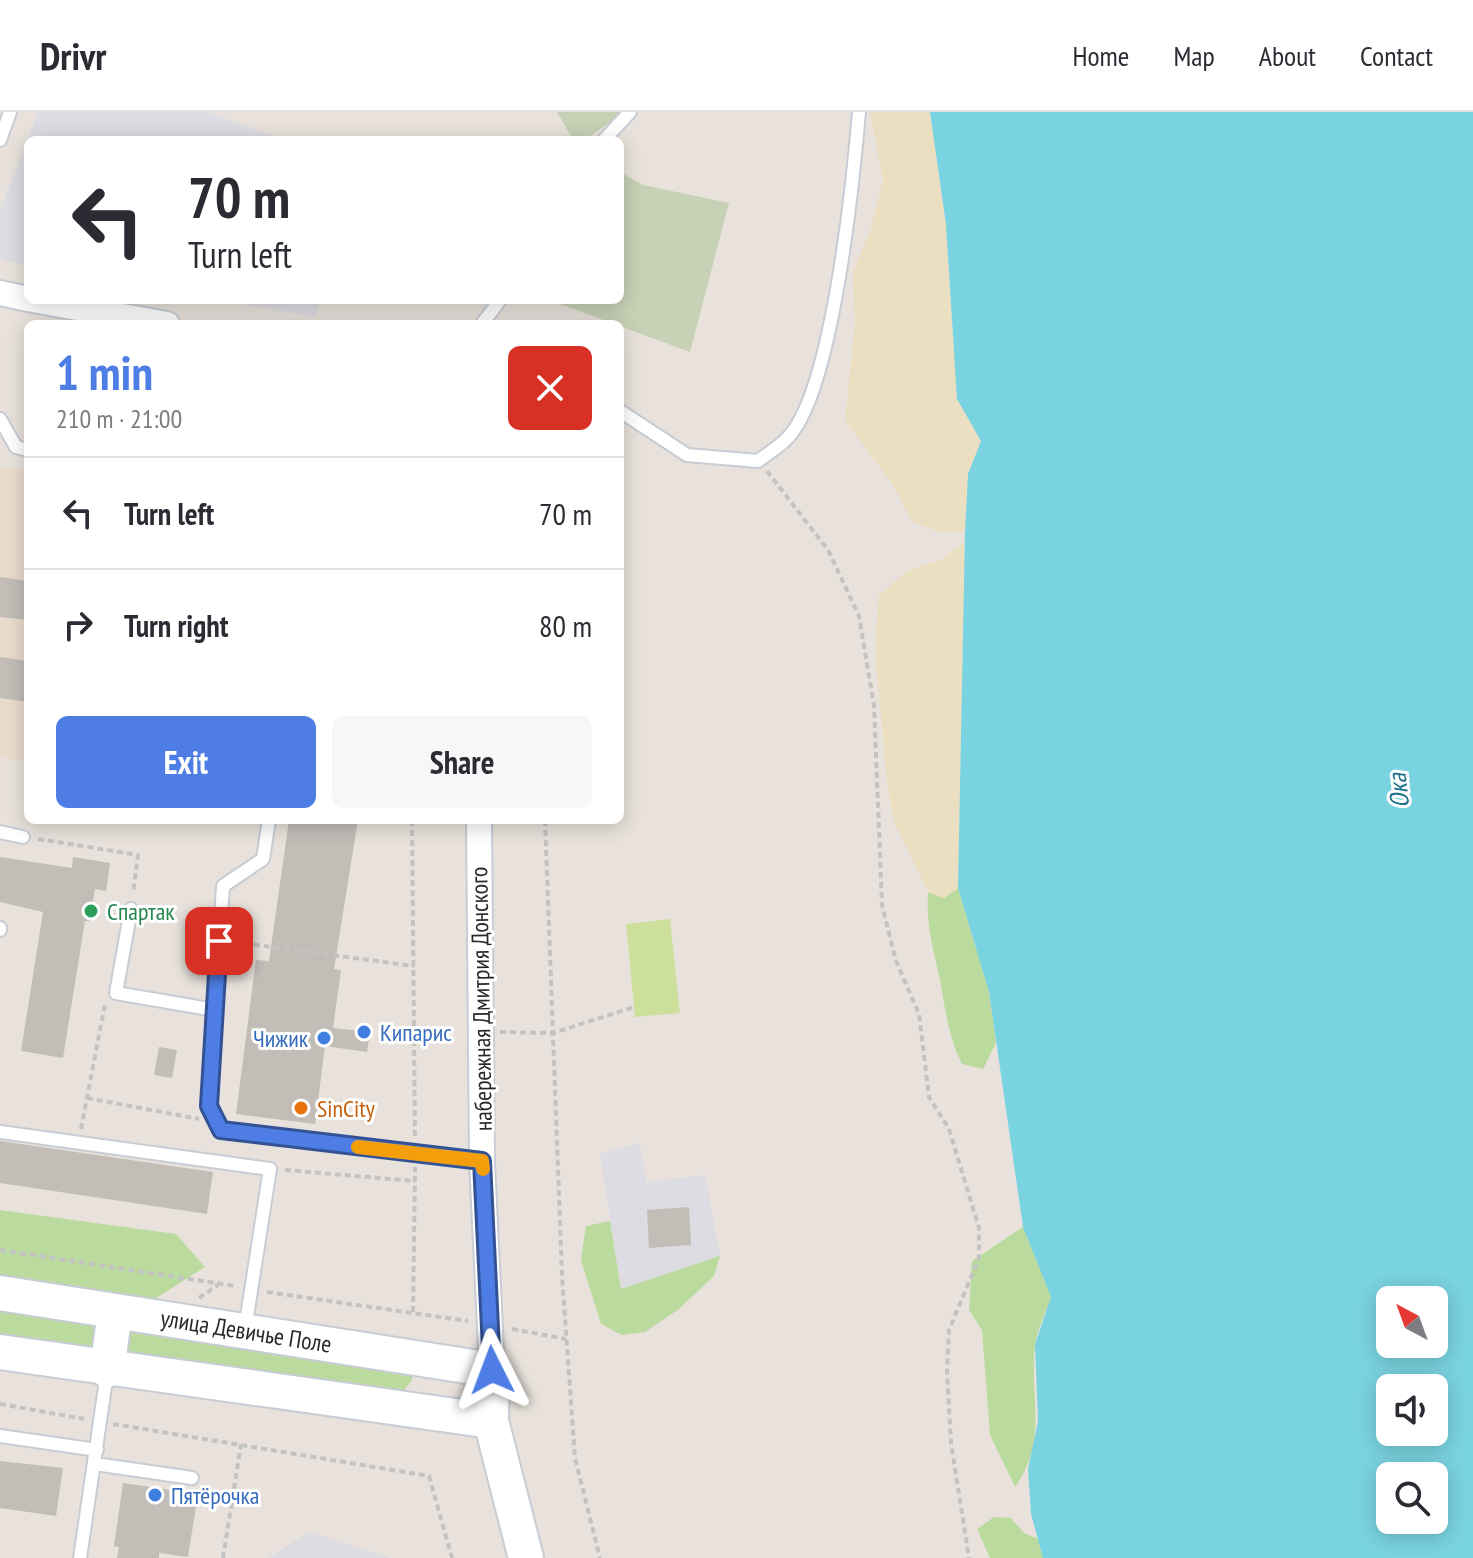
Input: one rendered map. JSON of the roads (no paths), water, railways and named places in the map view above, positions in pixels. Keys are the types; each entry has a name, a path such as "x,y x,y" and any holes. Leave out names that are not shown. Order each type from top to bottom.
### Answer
{"street":[{"path":"0,293 24,299"},
{"path":"47,304 115,320"},
{"name":"набережная Дмитрия Донского","path":"479,824 482,1161 492,1370 491,1421 526,1558"},
{"name":"улица Девичье Поле","path":"0,1293 492,1370"},
{"path":"107,1370 115,1311"},
{"path":"0,1352 107,1370 491,1421"}],"lane":[{"path":"0,140 10,112"},
{"path":"608,136 630,112"},
{"path":"624,414 687,455 758,461 791,434 815,386 834,296 859,112"},
{"path":"0,419 16,447 24,449"},
{"path":"268,824 263,859 223,886 209,1106 221,1130 482,1161"},
{"path":"0,832 23,837"},
{"path":"131,909 116,993 215,1010"},
{"path":"0,1132 270,1169 245,1332"},
{"path":"80,1558 107,1370"},
{"path":"0,1436 97,1450"},
{"path":"95,1464 192,1478"}],"water":[{"name":"Ока","path":"930,112 1473,112 1473,1558 1043,1558 1031,1514 1028,1469 1038,1421 1035,1344 1051,1297 1023,1227 989,992 958,888 965,532 968,474 981,441 957,399 946,225"}],"place":[{"name":"Спартак","path":"91,911"},
{"name":"Кипарис","path":"364,1032"},
{"name":"Чижик","path":"324,1038"},
{"name":"SinCity","path":"301,1108"},
{"name":"Пятёрочка","path":"155,1495"}]}
